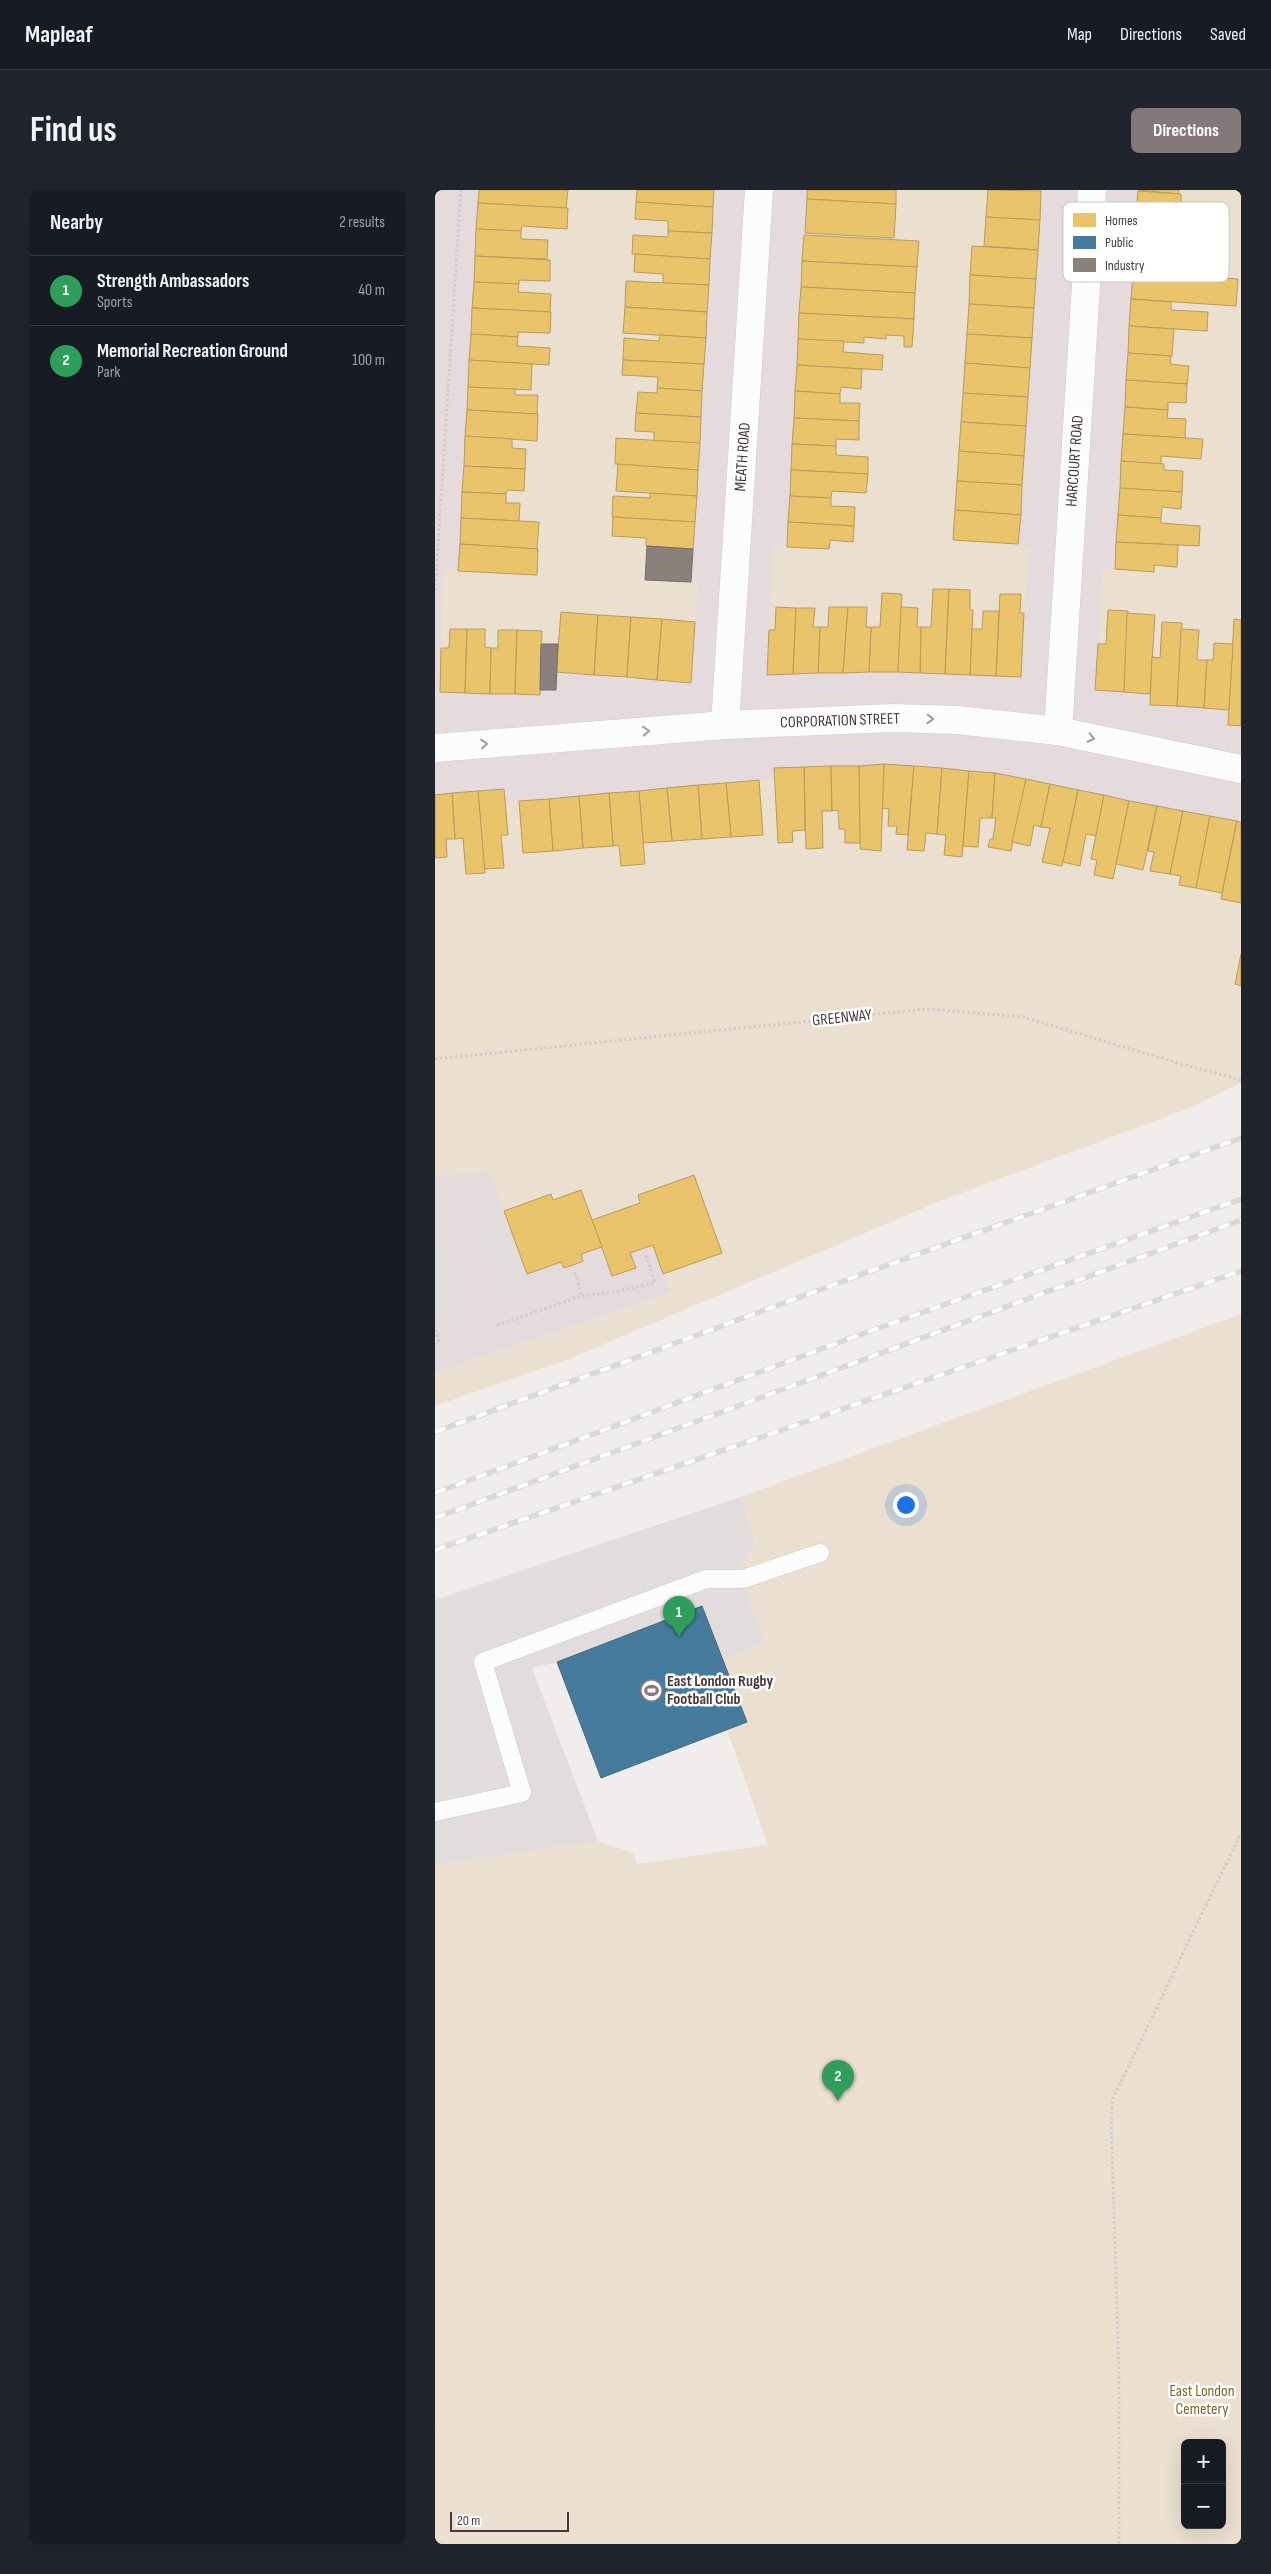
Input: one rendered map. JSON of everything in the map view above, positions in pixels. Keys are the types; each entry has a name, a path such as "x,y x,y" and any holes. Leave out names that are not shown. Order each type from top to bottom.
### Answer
{"street":[{"name":"MEATH ROAD","path":"725,725 759,190"},
{"name":"HARCOURT ROAD","path":"1057,731 1086,282"},
{"name":"CORPORATION STREET","path":"435,748 725,725 893,718 957,720 1057,731 1241,769"}],"lane":[{"path":"435,1812 522,1794 483,1662 706,1579 743,1579 820,1553"}],"path":[{"path":"435,591 461,190"},
{"name":"GREENWAY","path":"435,1059 928,1009 1023,1017 1241,1080"},
{"path":"497,1325 583,1296 619,1291 655,1282 645,1253"},
{"path":"575,1273 583,1296"},
{"path":"435,1330 440,1344"},
{"path":"1119,2544 1119,2376 1111,2119 1113,2098 1241,1833"}],"shaded area":[{"path":"435,190 1241,190 1241,954 435,933"},
{"path":"765,1150 670,1293 435,1373 435,1176"},
{"path":"499,1198 533,1293 504,1304 470,1209"},
{"path":"435,1210 474,1315 440,1328 435,1314"},
{"path":"740,1497 755,1542 739,1571 765,1643 723,1659 702,1606 557,1662 532,1668 598,1841 435,1865 435,1600"}],"green space":[{"path":"568,190 637,190 668,221 668,237 633,235 634,272 663,274 663,283 626,281 623,333 660,335 659,341 624,338 622,375 658,377 657,393 637,392 635,431 654,432 654,441 616,438 615,464 618,464 616,491 650,493 650,498 612,517 612,536 646,538 645,580 699,582 695,622 561,612 558,644 541,644 541,631 499,630 498,648 485,647 485,629 450,629 449,648 441,648 443,570 537,575 539,523 519,521 520,504 506,503 507,490 524,490 526,449 512,448 512,439 537,440 538,396 515,395 515,389 531,390 532,364 549,365 549,348 517,346 518,332 550,333 551,294 518,292 519,280 550,281 550,260 521,239 522,226 567,229"},
{"path":"896,190 988,190 984,246 972,246 953,539 1030,547 1024,613 1020,613 1020,594 1000,594 999,611 983,611 982,629 972,629 973,610 970,610 970,590 933,589 931,627 917,627 901,607 902,594 883,593 880,627 866,627 848,607 829,607 828,627 813,627 815,609 775,630 769,630 773,546 829,549 830,540 853,542 855,508 831,506 832,491 866,493 868,457 836,455 836,439 859,440 860,403 840,403 841,387 861,389 862,369 882,370 843,352 844,341 864,337 885,339 886,335 904,336 904,346 912,346 919,241 894,238"},
{"path":"1179,190 1241,190 1241,620 1235,619 1233,644 1214,643 1213,660 1197,660 1199,630 1181,629 1181,623 1162,622 1160,658 1152,657 1154,615 1108,610 1106,644 1098,644 1102,569 1153,572 1154,565 1177,566 1178,545 1199,546 1200,526 1161,523 1162,507 1181,508 1183,471 1164,470 1161,456 1201,458 1202,440 1185,438 1167,418 1168,402 1186,403 1189,366 1170,364 1174,329 1207,331 1208,313 1171,310 1171,302 1236,306 1237,279 1229,278 1229,202 1181,202 1181,194 1178,194"},
{"path":"774,779 778,842 793,842 792,831 805,830 806,849 823,848 822,811 838,810 839,829 845,829 860,843 861,849 881,851 882,808 889,809 888,825 897,826 897,834 908,835 907,850 924,851 926,833 946,835 944,855 961,857 963,846 978,847 980,818 996,818 989,847 1011,851 1012,842 1029,846 1034,825 1050,828 1043,862 1079,866 1086,834 1096,836 1116,864 1143,870 1148,851 1154,852 1151,871 1181,876 1179,885 1222,893 1221,899 1241,903 1241,954 1235,983 1241,986 1241,1083 1187,1109 940,1201 569,1359 435,1406 435,1373 670,1293 663,1274 694,1176 638,1195 640,1203 592,1220 581,1190 553,1200 550,1194 504,1211 489,1172 435,1176 435,858 447,857 446,839 463,838 466,874 484,873 484,869 504,868 501,835 508,834 506,802 519,801 523,853 619,845 622,866 645,864 643,843 731,837 759,780"},
{"name":"East London Cemetery","path":"1241,1314 1241,2544 435,2544 435,1865 598,1841 633,1853 637,1864 768,1845 727,1730 747,1722 723,1659 765,1643 739,1571 755,1542 740,1497"}],"building: Homes":[{"path":"479,190 568,190 566,208 478,203"},
{"path":"637,190 714,190 713,207 636,202"},
{"path":"807,190 896,190 896,204 807,199"},
{"path":"988,190 1041,191 1040,220 986,217"},
{"path":"1138,190 1179,190 1178,194"},
{"path":"1138,191 1181,194 1181,202 1137,202"},
{"path":"807,199 896,204 894,238 805,233"},
{"path":"636,202 713,207 712,233 668,231 668,221 635,219"},
{"path":"478,203 568,208 567,229 522,226 521,231 476,229"},
{"path":"986,217 1040,220 1038,250 984,246"},
{"path":"476,229 521,231 521,239 548,240 547,259 475,256"},
{"path":"668,231 712,233 710,259 632,254 633,235 668,237"},
{"path":"804,235 919,241 917,267 802,261"},
{"path":"972,246 1038,250 1036,279 970,275"},
{"path":"635,254 710,259 709,285 663,283 663,274 634,272"},
{"path":"475,256 550,260 550,281 519,280 519,284 474,282"},
{"path":"802,261 917,267 915,293 801,287"},
{"path":"970,275 1036,279 1034,308 969,304"},
{"path":"1229,278 1238,279 1236,306 1131,299 1132,282 1229,282"},
{"path":"626,281 709,285 707,312 625,307"},
{"path":"474,282 519,284 518,292 551,294 550,312 472,308"},
{"path":"801,287 915,293 914,319 799,313"},
{"path":"1131,299 1171,302 1171,310 1208,312 1207,331 1129,326"},
{"path":"969,304 1034,308 1032,338 967,334"},
{"path":"625,307 707,312 706,338 623,333"},
{"path":"472,308 551,312 550,333 518,332 518,337 471,334"},
{"path":"799,313 914,319 912,347 904,347 904,336 886,335 886,339 864,337 864,343 798,339"},
{"path":"1129,326 1174,329 1172,356 1128,353"},
{"path":"471,334 518,337 517,346 550,348 549,365 469,360"},
{"path":"967,334 1032,338 1030,368 965,363"},
{"path":"660,335 706,338 704,364 623,360 624,338 659,341"},
{"path":"798,339 844,341 843,352 883,355 882,370 797,365"},
{"path":"1128,353 1171,356 1170,364 1189,366 1187,384 1126,380"},
{"path":"469,360 532,364 531,390 468,387"},
{"path":"623,360 704,364 702,391 657,388 658,377 622,375"},
{"path":"965,363 1030,368 1028,397 963,393"},
{"path":"797,365 862,369 861,389 841,387 840,394 795,391"},
{"path":"1126,380 1187,384 1186,403 1168,402 1168,410 1125,407"},
{"path":"468,387 515,389 515,395 538,395 537,414 467,410"},
{"path":"657,388 702,391 701,417 636,413 638,392 657,393"},
{"path":"795,391 840,394 840,403 860,403 859,421 794,418"},
{"path":"963,393 1028,397 1026,426 961,422"},
{"path":"1125,407 1168,410 1167,418 1186,419 1185,438 1123,434"},
{"path":"467,410 538,414 537,441 465,436"},
{"path":"636,413 701,417 700,443 654,441 654,432 635,431"},
{"path":"794,418 859,421 859,440 836,439 836,446 792,444"},
{"path":"961,422 1026,426 1024,456 959,451"},
{"path":"1123,434 1203,439 1201,459 1161,456 1161,464 1121,461"},
{"path":"465,436 512,439 512,448 526,449 525,469 464,466"},
{"path":"616,438 700,443 698,470 615,464"},
{"path":"792,444 836,446 836,455 868,457 868,474 791,470"},
{"path":"959,451 1024,456 1022,485 957,481"},
{"path":"1121,461 1164,464 1164,470 1183,471 1182,492 1120,488"},
{"path":"618,464 698,470 697,496 616,491"},
{"path":"464,466 525,469 524,491 507,490 506,494 462,492"},
{"path":"791,470 868,474 866,493 832,491 831,498 790,496"},
{"path":"957,481 1022,485 1021,515 955,510"},
{"path":"1120,488 1182,492 1181,509 1162,507 1161,518 1118,515"},
{"path":"462,492 506,494 506,503 520,503 519,521 461,518"},
{"path":"650,493 697,496 695,522 612,517 613,496 650,498"},
{"path":"790,496 831,498 831,506 855,507 854,526 788,522"},
{"path":"955,510 1021,515 1018,544 953,540"},
{"path":"1118,515 1161,518 1161,523 1200,526 1199,546 1116,542"},
{"path":"613,517 695,522 693,549 646,546 646,538 612,536"},
{"path":"461,518 539,522 537,549 460,544"},
{"path":"788,522 854,526 853,542 830,540 829,549 787,547"},
{"path":"1116,542 1178,545 1177,567 1154,565 1154,572 1115,569"},
{"path":"460,544 538,549 537,575 458,571"},
{"path":"933,589 949,589 945,674 920,673 921,627 931,627"},
{"path":"949,589 970,590 970,610 973,610 970,675 945,674"},
{"path":"882,593 902,594 898,672 869,672 871,627 880,627"},
{"path":"1000,594 1021,594 1020,613 1024,613 1021,677 996,676"},
{"path":"776,607 796,608 793,674 767,675 769,630 775,630"},
{"path":"829,607 848,607 843,673 818,673 820,627 828,627"},
{"path":"848,607 867,607 866,627 871,627 869,672 843,673"},
{"path":"901,607 918,608 917,627 921,627 920,673 898,672"},
{"path":"796,608 815,608 813,627 820,627 818,673 793,674"},
{"path":"1108,610 1128,611 1124,692 1095,690 1098,644 1106,644"},
{"path":"983,611 999,611 996,676 970,675 972,629 982,629"},
{"path":"561,612 598,615 594,675 556,672"},
{"path":"1127,613 1155,615 1150,694 1124,692"},
{"path":"598,615 631,617 627,677 594,675"},
{"path":"631,617 662,619 657,680 627,677"},
{"path":"662,619 695,622 691,683 657,680"},
{"path":"1234,619 1241,620 1241,726 1228,725"},
{"path":"1162,622 1182,623 1177,706 1150,705 1152,657 1160,658"},
{"path":"450,629 467,629 465,693 440,692 441,648 449,648"},
{"path":"467,629 485,629 485,647 491,648 490,694 465,693"},
{"path":"1181,629 1199,630 1197,660 1207,660 1204,708 1177,706"},
{"path":"498,630 517,630 515,694 490,694 491,648 498,648"},
{"path":"517,630 542,631 540,695 515,694"},
{"path":"1214,643 1233,644 1229,710 1204,708 1207,660 1213,660"},
{"path":"884,764 914,766 908,835 896,834 897,826 888,826 889,809 882,808"},
{"path":"884,764 881,851 860,849 859,766"},
{"path":"831,766 832,811 822,811 823,848 806,849 804,767"},
{"path":"831,766 859,766 860,843 845,843 845,829 839,829 838,810 832,811"},
{"path":"914,766 942,768 937,834 926,833 924,851 907,850"},
{"path":"804,767 805,830 792,831 793,842 778,843 774,768"},
{"path":"942,768 969,771 962,857 944,855 946,835 937,834"},
{"path":"969,771 995,773 992,818 980,818 978,847 963,846"},
{"path":"995,773 1026,779 1011,851 988,847 990,839 993,839 996,818 992,818"},
{"path":"1026,779 1050,784 1041,827 1034,825 1030,846 1012,842"},
{"path":"759,780 763,835 731,837 726,783"},
{"path":"726,783 731,837 702,839 698,785"},
{"path":"1050,784 1078,790 1062,866 1042,862 1050,828 1041,827"},
{"path":"698,785 702,839 672,841 667,788"},
{"path":"667,788 672,841 643,843 639,791"},
{"path":"504,789 508,835 501,835 504,868 484,869 478,791"},
{"path":"1078,790 1104,795 1096,836 1086,834 1080,866 1063,862"},
{"path":"478,791 485,873 466,874 463,838 455,839 452,793"},
{"path":"639,791 645,864 621,866 619,845 613,846 609,793"},
{"path":"452,793 455,839 446,839 447,857 435,858 435,795"},
{"path":"609,793 613,846 583,848 579,796"},
{"path":"1104,795 1129,801 1113,879 1094,875 1097,860 1091,859"},
{"path":"579,796 583,848 553,851 549,799"},
{"path":"549,799 553,851 523,853 519,801"},
{"path":"1129,801 1157,806 1143,870 1116,864"},
{"path":"1157,806 1183,811 1170,874 1150,871 1154,852 1148,851"},
{"path":"1183,811 1210,816 1196,888 1179,885 1181,876 1170,874"},
{"path":"1210,816 1237,821 1222,893 1196,888"},
{"path":"1237,821 1241,822 1241,903 1221,899"},
{"path":"1241,954 1241,986 1235,984"},
{"path":"694,1175 722,1253 663,1274 653,1245 630,1253 636,1268 612,1276 592,1220 640,1203 638,1195"},
{"path":"581,1190 602,1247 581,1254 583,1261 573,1265 564,1268 561,1262 527,1274 504,1211 551,1194 553,1200"}],"building: Public":[{"name":"East London Rugby Football Club","path":"702,1606 747,1722 601,1778 557,1662"}],"building: Industry":[{"path":"647,546 693,549 691,582 645,580"},
{"path":"541,644 558,644 556,690 540,690"}],"railway":[{"path":"435,1432 846,1280 1241,1138"},
{"path":"435,1493 848,1339 1241,1199"},
{"path":"435,1518 1241,1220"},
{"path":"435,1550 1241,1271"}],"place":[{"name":"Strength Ambassadors","path":"679,1637"},
{"name":"East London Rugby Football Club","path":"651,1690"},
{"name":"Memorial Recreation Ground","path":"838,2101"}]}
